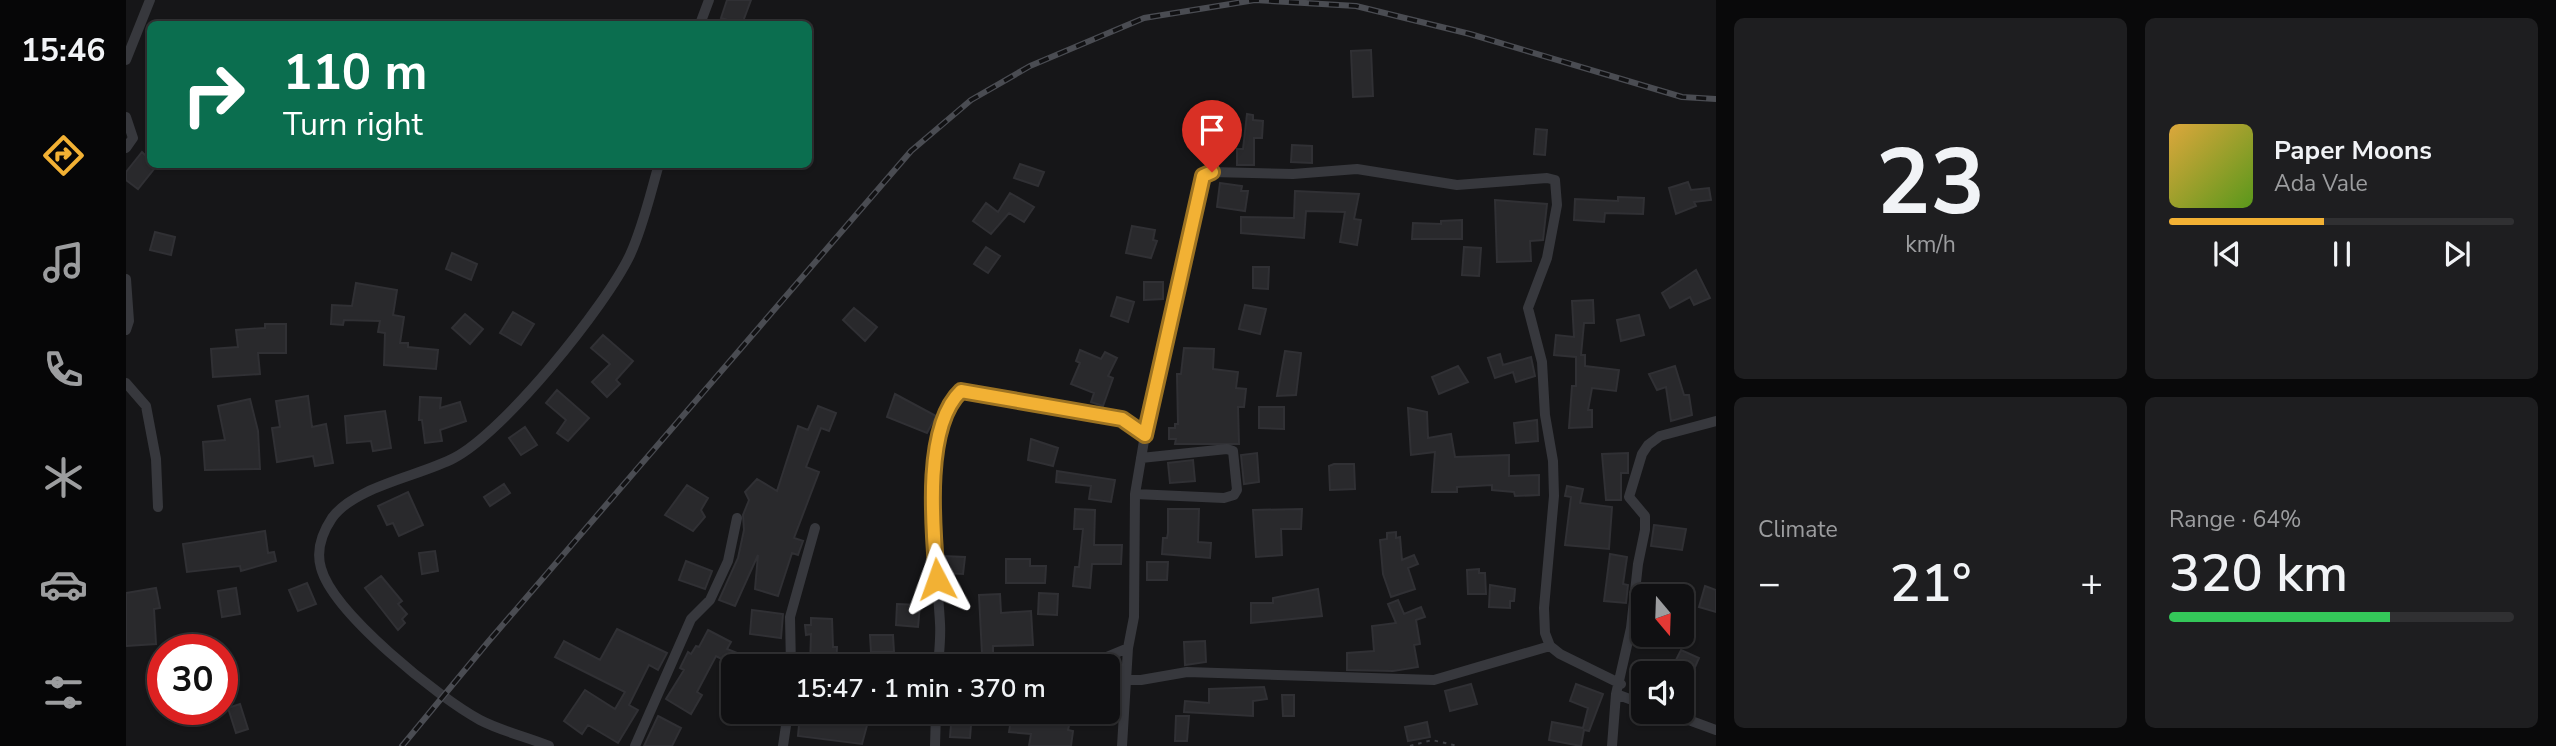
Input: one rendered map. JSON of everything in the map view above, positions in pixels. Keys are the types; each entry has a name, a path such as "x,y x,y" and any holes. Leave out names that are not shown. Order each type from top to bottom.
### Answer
{"street":[{"path":"126,60 149,0"},
{"path":"701,21 709,0"},
{"path":"126,117 133,138 126,148"},
{"path":"549,746 483,722 422,682 360,622 333,589 321,570 319,551 334,516 355,500 385,485 436,467 470,449 509,413 559,357 629,256 658,168"},
{"path":"1122,746 1128,648 1134,617 1135,494 1145,435 1203,176 1212,172 1293,174 1357,169 1457,185 1547,178 1555,180 1557,205 1547,258 1528,308 1542,362 1545,415 1553,461 1554,496 1544,608 1550,646 1631,697"},
{"path":"126,279 129,321 126,330"},
{"path":"126,383 146,406 156,458 158,507"},
{"path":"939,654 940,626 933,532 934,457 951,400 961,391 980,393 1122,419 1145,435"},
{"path":"1612,746 1618,689 1646,530 1645,516 1629,497 1642,454 1660,436 1716,421"},
{"path":"1135,494 1224,498 1234,495 1237,489 1233,451 1227,449 1141,458"},
{"path":"635,746 691,619 710,600 723,571 737,518"},
{"path":"791,654 790,617 815,528"},
{"path":"1127,680 1187,672 1434,680 1550,646"},
{"path":"1114,654 1128,648"},
{"path":"1694,722 1716,730"},
{"path":"783,746 787,724"},
{"path":"934,746 935,724"}],"path":[{"path":"1410,746 1432,740 1458,746"}],"building":[{"path":"727,0 751,0 743,21 721,18"},
{"path":"1371,50 1373,96 1353,97 1351,51"},
{"path":"1247,114 1253,115 1253,120 1263,121 1262,138 1254,138 1254,165 1237,165 1237,149 1243,149"},
{"path":"1536,129 1547,130 1545,155 1534,154"},
{"path":"1292,145 1312,146 1312,163 1291,162"},
{"path":"142,152 147,157 147,168 155,168 138,189 126,180 126,172"},
{"path":"1020,164 1044,172 1038,186 1014,178"},
{"path":"1688,182 1691,190 1709,188 1711,200 1694,202 1696,206 1676,214 1669,188"},
{"path":"1220,183 1242,186 1241,191 1248,191 1245,211 1217,207"},
{"path":"1295,191 1359,194 1354,219 1361,220 1357,245 1340,242 1345,212 1306,211 1304,238 1241,233 1241,217 1294,218"},
{"path":"1010,193 1034,207 1024,222 1009,213 991,234 973,221 986,203 998,212"},
{"path":"1618,197 1644,198 1643,214 1605,213 1604,222 1574,220 1575,199 1618,201"},
{"path":"1495,200 1547,204 1543,240 1530,241 1531,261 1497,262"},
{"path":"1462,220 1462,239 1412,239 1413,223 1441,224 1441,221"},
{"path":"1132,226 1155,230 1153,240 1157,241 1151,258 1126,253"},
{"path":"155,232 175,237 171,255 150,250"},
{"path":"986,247 1000,256 988,273 974,264"},
{"path":"1464,247 1481,248 1479,276 1462,275"},
{"path":"452,253 477,264 471,280 446,269"},
{"path":"1253,267 1269,267 1268,289 1253,288"},
{"path":"1696,270 1710,298 1694,305 1690,297 1670,308 1662,293"},
{"path":"1144,282 1163,282 1163,299 1144,300"},
{"path":"356,283 397,290 393,315 404,317 400,343 408,343 408,347 438,350 436,369 384,365 385,333 378,332 380,321 344,320 343,325 331,324 332,305 352,306"},
{"path":"1117,297 1134,302 1128,322 1111,316"},
{"path":"1593,300 1594,323 1584,323 1581,355 1585,355 1585,366 1619,370 1616,391 1592,388 1588,410 1592,410 1592,427 1569,428 1572,386 1576,386 1576,357 1554,355 1556,335 1574,337 1572,301"},
{"path":"1245,305 1266,309 1260,334 1239,329"},
{"path":"854,308 877,327 865,341 843,320"},
{"path":"513,312 534,324 521,345 500,333"},
{"path":"465,314 483,329 470,344 452,328"},
{"path":"1639,315 1644,335 1621,341 1617,320"},
{"path":"265,324 286,324 286,353 258,353 260,374 213,377 211,349 238,347 236,330 265,328"},
{"path":"603,335 633,361 616,380 620,384 607,397 592,382 610,364 591,348"},
{"path":"1184,348 1214,349 1213,369 1238,372 1236,388 1246,389 1244,407 1238,407 1239,444 1175,444 1176,439 1169,439 1169,428 1175,428 1175,424 1178,424 1177,374 1181,374"},
{"path":"1080,350 1101,359 1105,352 1117,358 1108,376 1113,378 1103,406 1091,402 1094,393 1071,384 1080,363 1076,361"},
{"path":"1285,351 1301,353 1296,395 1277,396"},
{"path":"1500,354 1503,365 1531,357 1535,376 1516,382 1513,372 1495,378 1488,358"},
{"path":"1458,366 1468,382 1439,394 1432,377"},
{"path":"1675,366 1684,395 1689,395 1692,415 1671,421 1666,387 1657,390 1649,374"},
{"path":"557,390 589,418 568,441 557,433 566,420 546,403"},
{"path":"895,394 936,416 927,433 887,417"},
{"path":"308,396 312,427 326,424 333,463 315,466 313,456 277,462 272,428 280,427 276,401"},
{"path":"420,397 441,398 440,408 460,402 466,421 440,430 442,441 425,443 422,420 419,420"},
{"path":"250,399 258,431 260,469 205,470 203,442 225,440 218,406"},
{"path":"818,406 836,413 829,431 821,428 806,467 819,472 794,538 803,541 798,555 792,553 778,596 755,589 758,555 735,606 719,600 738,558 744,530 743,515 749,500 745,492 757,479 777,491 798,426 808,430"},
{"path":"1259,407 1284,407 1284,429 1259,428"},
{"path":"1408,408 1427,412 1428,438 1451,434 1455,457 1509,455 1509,476 1539,475 1539,495 1515,496 1514,492 1492,490 1492,485 1457,487 1457,492 1432,492 1435,452 1411,455"},
{"path":"385,411 391,448 373,451 371,441 347,443 345,416"},
{"path":"1537,420 1538,441 1516,443 1514,423"},
{"path":"525,427 537,445 521,455 509,438"},
{"path":"1031,439 1058,448 1053,466 1028,460"},
{"path":"1257,453 1259,482 1244,484 1241,455"},
{"path":"1628,453 1628,473 1621,473 1621,500 1606,500 1602,454"},
{"path":"1193,460 1195,481 1170,483 1168,463"},
{"path":"1354,464 1355,489 1330,490 1329,466"},
{"path":"1057,471 1115,480 1111,502 1089,499 1091,486 1056,482"},
{"path":"504,484 510,493 490,506 484,497"},
{"path":"687,485 708,498 701,510 705,517 693,531 665,515"},
{"path":"1567,486 1583,489 1580,503 1612,507 1609,549 1565,545 1571,497 1565,496"},
{"path":"408,492 423,525 399,536 393,523 387,525 378,506"},
{"path":"1075,509 1095,510 1094,545 1122,545 1121,564 1092,564 1090,588 1073,586 1075,567 1079,567 1083,529 1074,529"},
{"path":"1168,509 1199,509 1198,542 1211,543 1210,558 1162,554 1163,538 1167,538 1168,533"},
{"path":"1302,509 1301,529 1281,529 1282,555 1256,557 1253,510"},
{"path":"1654,525 1686,529 1682,550 1651,546"},
{"path":"265,531 268,553 274,552 276,561 241,571 240,566 187,572 183,544"},
{"path":"1396,532 1396,538 1400,537 1402,560 1414,555 1418,564 1408,568 1415,589 1391,597 1383,574 1380,540 1387,539 1387,533"},
{"path":"435,551 438,571 422,574 419,553"},
{"path":"1610,554 1627,557 1623,584 1628,585 1626,603 1604,601"},
{"path":"942,556 965,557 963,574 944,573"},
{"path":"1006,559 1030,559 1030,566 1046,566 1045,583 1006,583"},
{"path":"686,561 712,571 705,589 679,580"},
{"path":"1147,562 1168,562 1167,580 1147,580"},
{"path":"1479,569 1479,573 1485,573 1486,594 1468,594 1467,570"},
{"path":"381,576 402,601 398,604 407,614 402,619 405,623 398,630 365,588"},
{"path":"307,583 316,604 298,611 289,590"},
{"path":"1490,585 1515,589 1510,608 1489,607"},
{"path":"1705,586 1716,590 1716,612 1699,607"},
{"path":"156,588 160,608 154,609 155,634 147,634 147,645 126,646 126,593"},
{"path":"236,588 240,614 222,617 218,591"},
{"path":"1318,589 1322,616 1251,623 1251,603 1273,603 1273,598"},
{"path":"1039,593 1058,594 1057,615 1038,614"},
{"path":"1000,594 1001,613 1031,611 1033,645 993,646 993,654 982,654 979,595"},
{"path":"1398,600 1404,614 1421,607 1425,617 1416,620 1420,644 1414,645 1418,667 1393,671 1347,670 1347,653 1374,651 1372,626 1396,623 1388,604"},
{"path":"897,604 920,605 918,627 896,625"},
{"path":"752,610 783,614 781,638 750,634"},
{"path":"811,618 832,619 833,647 837,647 837,654 810,654 811,634 806,635 805,625 811,625"},
{"path":"617,629 667,653 658,670 649,665 629,705 638,710 618,743 588,725 582,734 564,721 585,690 615,709 625,692 555,657 564,641 600,660"},
{"path":"708,630 731,642 727,649 740,654 721,654 721,659 716,656 697,692 702,695 691,714 666,699 684,670 680,668 688,652 691,654 696,646 699,647"},
{"path":"870,635 893,635 894,652 871,652"},
{"path":"1205,641 1206,662 1185,665 1184,642"},
{"path":"1681,650 1699,658 1694,669 1694,661 1676,661"},
{"path":"1471,684 1477,704 1450,711 1445,691"},
{"path":"1576,684 1603,694 1589,731 1584,730 1581,746 1549,740 1552,722 1583,728 1588,708 1570,701"},
{"path":"1264,687 1267,699 1253,701 1253,716 1184,712 1185,701 1209,703 1209,689"},
{"path":"1282,695 1294,695 1294,716 1283,716"},
{"path":"240,704 248,729 236,733 233,725 238,725"},
{"path":"658,716 681,728 672,746 644,746"},
{"path":"1176,716 1189,716 1187,741 1175,741"},
{"path":"1427,722 1430,737 1408,741 1405,727"},
{"path":"799,724 867,724 862,744 798,736"},
{"path":"951,724 971,724 970,738 950,737"},
{"path":"1010,724 1069,724 1068,730 1073,731 1071,746 1029,746 1031,734 1009,732"}],"railway":[{"path":"402,746 488,642 911,151 971,100 1030,66 1144,18 1255,0 1356,6 1470,34 1682,97 1716,99"}],"route":[{"path":"937,579 933,532 934,457 951,400 961,391 1122,419 1138,427 1145,435 1203,176 1212,172"}]}
